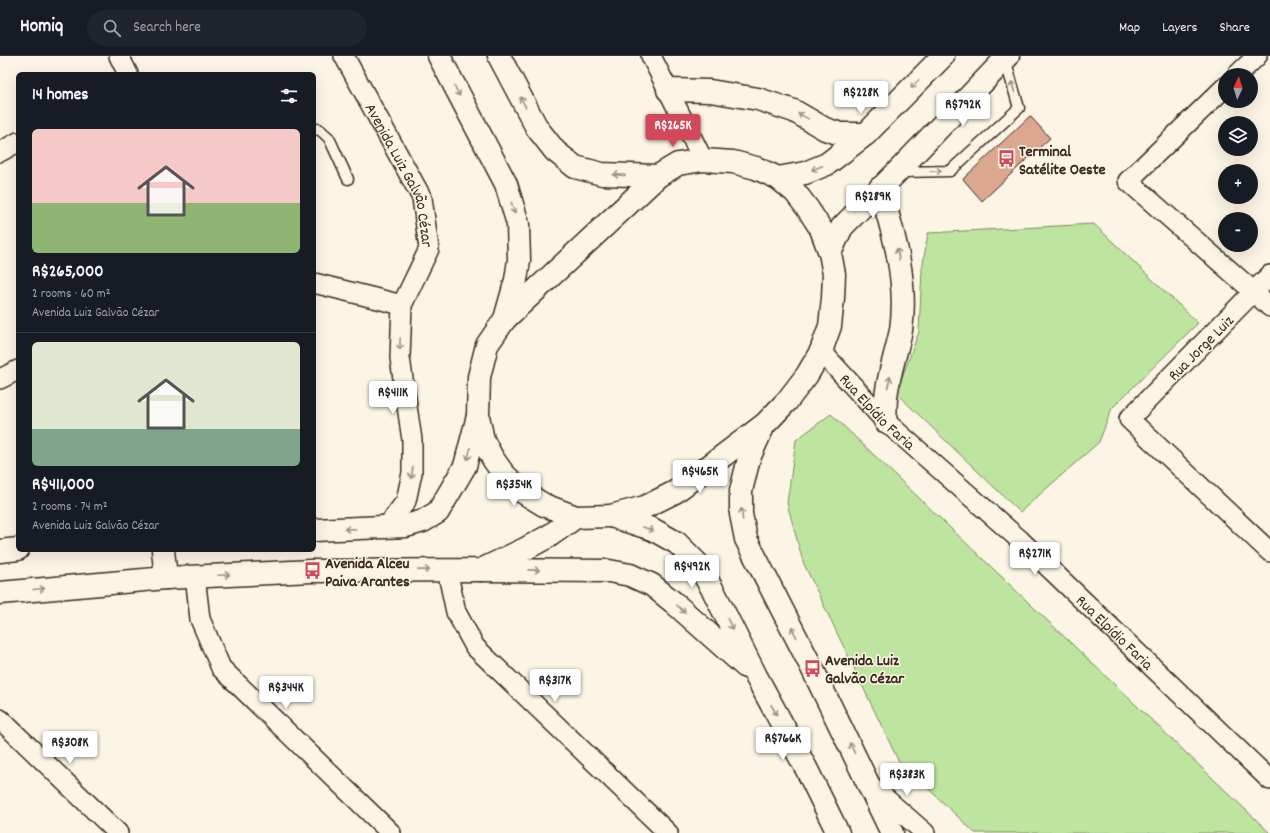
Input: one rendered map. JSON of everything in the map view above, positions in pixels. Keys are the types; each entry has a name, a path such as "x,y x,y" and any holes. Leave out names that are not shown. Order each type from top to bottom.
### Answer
{"main road":[{"path":"440,56 506,184 518,224 519,260 516,280 504,319"},
{"path":"499,56 537,128 555,151 575,168 602,174 658,176"},
{"path":"778,178 805,173 827,164 866,134 943,56"},
{"path":"830,253 842,227 897,172 1005,57"},
{"path":"668,90 710,91 758,99 794,111 825,129 842,134 866,134"},
{"path":"316,530 406,526 423,521 438,512 466,466 478,416 479,378 487,345 504,319 658,176 678,164 703,160 733,162 756,168 778,178 795,192 821,229 830,253 834,274 830,326 821,351 807,375 787,402 765,424 675,492 645,507 611,516 576,517 544,505 521,491 503,473 493,459 483,440 478,416"},
{"path":"880,188 892,227 899,260 903,299 900,330 886,391 885,421"},
{"path":"765,424 749,458 741,491 741,514 746,539 812,668 892,833"},
{"path":"611,516 652,529 677,543 697,563 714,592 756,676 807,770 838,833"},
{"path":"481,570 525,550 549,536 576,517"},
{"path":"0,551 16,550"},
{"path":"163,552 166,578"},
{"path":"0,593 166,578 312,571 609,571 630,575 652,585 756,676"}],"street":[{"path":"119,56 127,72"},
{"name":"Avenida Luiz Galvão Cézar","path":"344,56 422,198 429,249 402,305 400,358 412,440 412,473 406,501 386,528"},
{"path":"651,56 703,160"},
{"path":"1244,68 1257,56"},
{"path":"1218,94 1128,181 1270,307"},
{"path":"0,152 16,143"},
{"name":"Rua Jorge Luiz","path":"1270,276 1129,419 1270,552"},
{"path":"316,284 402,305"},
{"name":"Rua Elpídio Faria","path":"821,351 885,421 1020,540 1270,780"},
{"path":"0,379 16,371"},
{"path":"447,570 456,612 475,647 668,833"},
{"path":"195,576 200,619 221,668 391,833"},
{"path":"0,719 118,833"},
{"path":"868,783 925,833"}],"lane":[{"path":"897,172 950,171 1020,108 1005,57"},
{"path":"316,130 319,129 330,138 348,178"}],"green space":[{"path":"1094,224 1198,323 1112,408 1099,442 1020,512 896,393 919,332 922,270 928,233"},
{"path":"831,414 1270,833 975,833 898,760 803,562 787,503 796,440"}],"building":[{"name":"Terminal Satélite Oeste","path":"1030,116 1050,138 982,201 963,179"}],"place":[{"name":"Terminal Satélite Oeste","path":"1006,159"},
{"name":"Avenida Alceu Paiva Arantes","path":"312,571"},
{"name":"Avenida Luiz Galvão Cézar","path":"812,668"}]}
